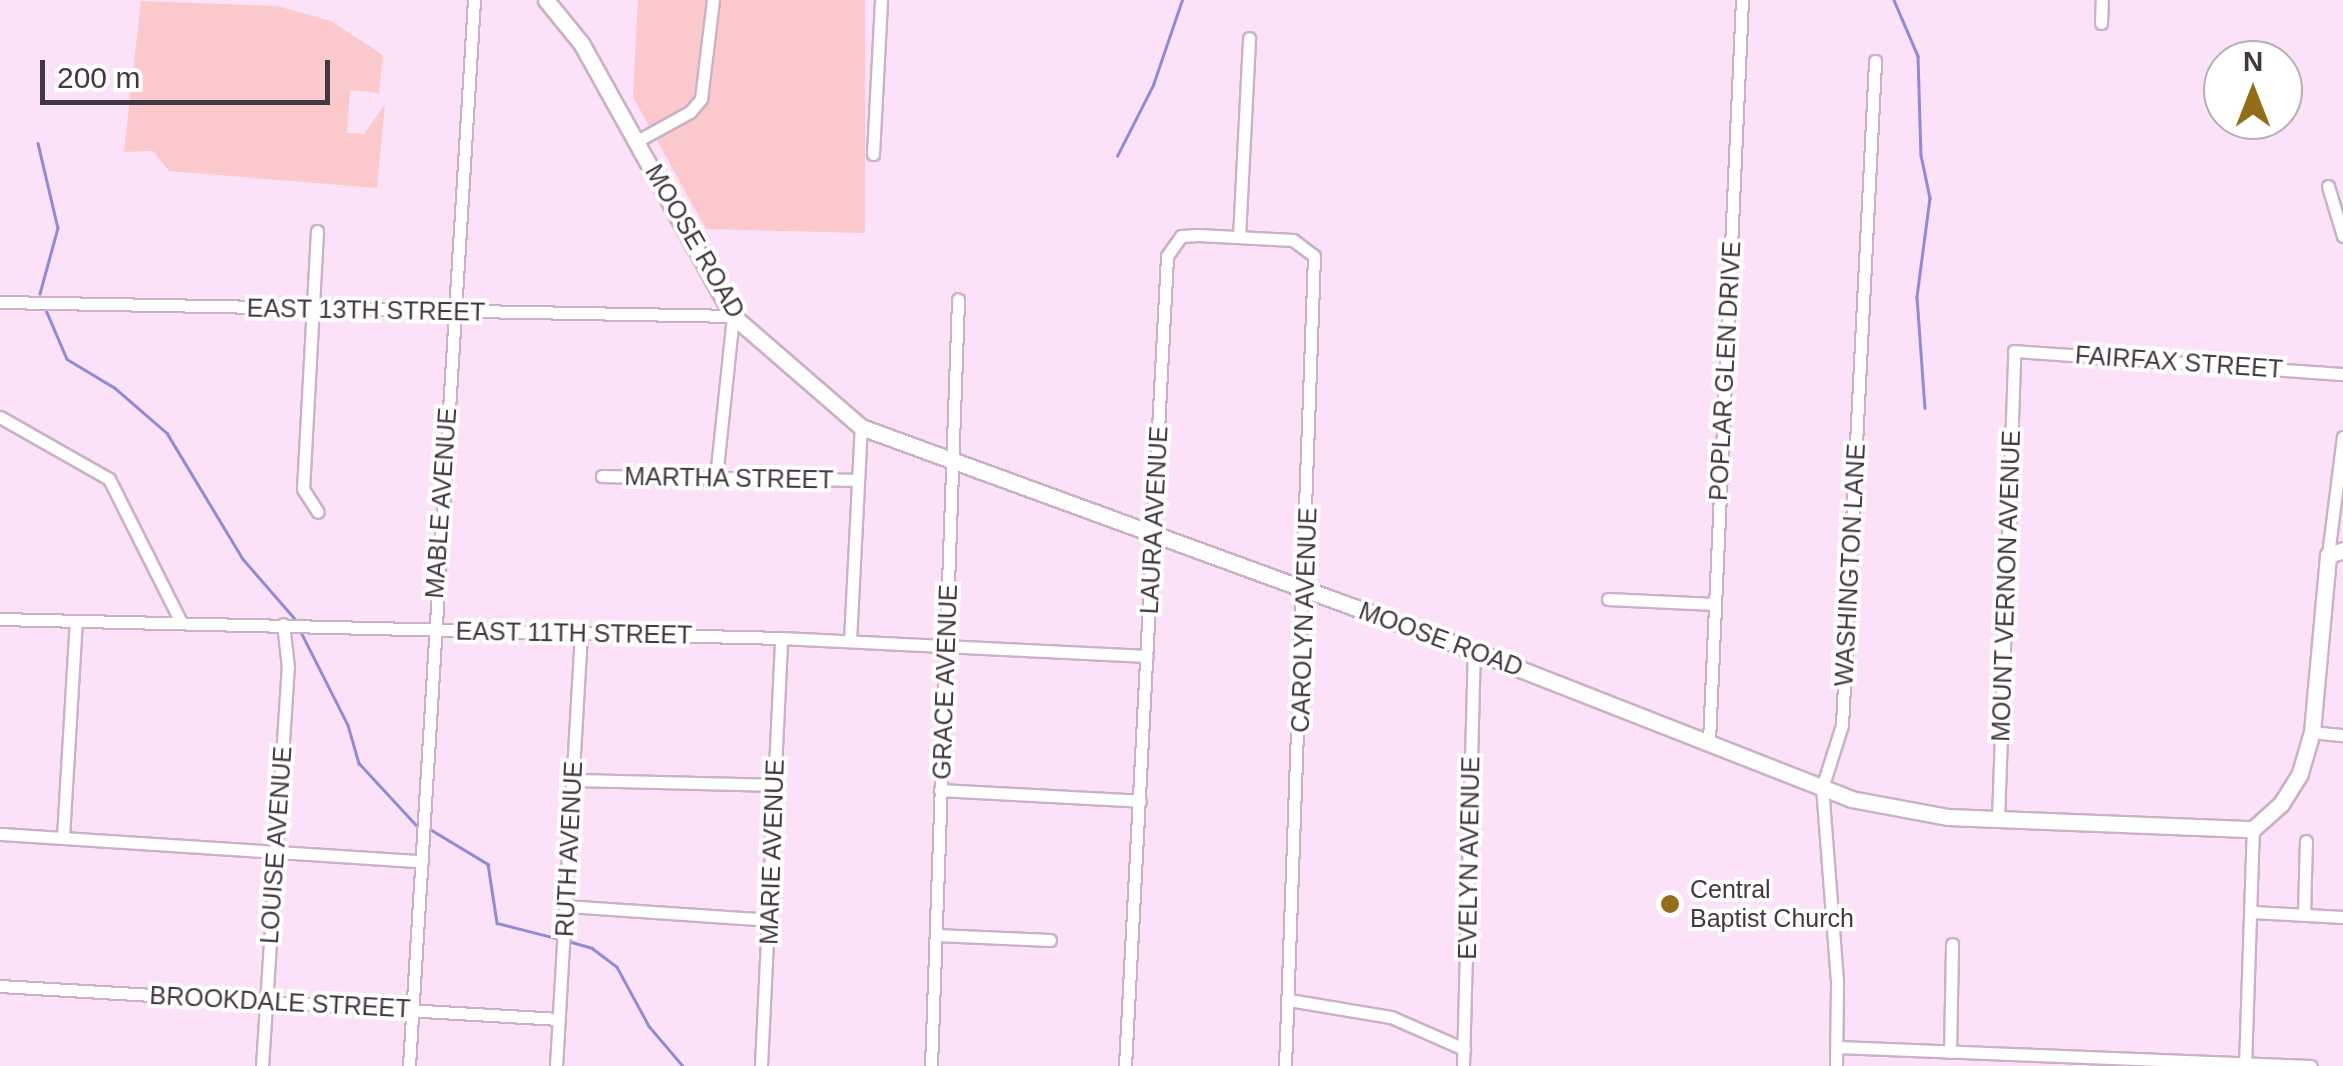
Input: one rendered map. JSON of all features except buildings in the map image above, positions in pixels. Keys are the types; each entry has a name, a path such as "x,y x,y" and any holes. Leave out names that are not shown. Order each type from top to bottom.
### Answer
{"street":[{"name":"MABLE AVENUE","path":"409,1066 474,0"},
{"name":"MOOSE ROAD","path":"546,0 581,43 733,316 861,427 1474,651 1822,788 1898,810 1998,820 2253,829"},
{"path":"637,141 690,112 701,99 714,0"},
{"path":"873,154 882,0"},
{"name":"POPLAR GLEN DRIVE","path":"1709,742 1742,0"},
{"path":"2101,23 2102,0"},
{"path":"1239,237 1249,38"},
{"name":"WASHINGTON LANE","path":"1836,1066 1822,788 1842,725 1875,61"},
{"path":"2328,186 2343,236"},
{"path":"317,231 302,488 318,512"},
{"name":"LAURA AVENUE","path":"1125,1066 1167,256 1181,236 1239,237"},
{"name":"CAROLYN AVENUE","path":"1239,237 1293,240 1314,256 1286,1066"},
{"name":"GRACE AVENUE","path":"931,1066 958,299"},
{"name":"EAST 13TH STREET","path":"0,302 733,316"},
{"path":"716,477 733,316"},
{"name":"FAIRFAX STREET","path":"2014,352 2343,374"},
{"name":"MOUNT VERNON AVENUE","path":"1998,820 2014,352"},
{"path":"0,417 109,480 180,622"},
{"path":"850,640 861,427"},
{"path":"2245,1064 2253,829 2281,804 2300,773 2312,732 2335,553 2343,437"},
{"name":"MARTHA STREET","path":"602,476 857,480"},
{"path":"1608,599 1714,604"},
{"name":"EAST 11TH STREET","path":"0,619 850,640 1147,656"},
{"path":"63,838 76,621"},
{"name":"LOUISE AVENUE","path":"262,1066 288,666 287,625"},
{"name":"RUTH AVENUE","path":"556,1066 581,633"},
{"name":"MARIE AVENUE","path":"761,1066 781,638"},
{"name":"EVELYN AVENUE","path":"1463,1066 1474,651"},
{"path":"2312,732 2343,735"},
{"path":"572,780 774,786"},
{"path":"940,790 1140,801"},
{"path":"0,834 422,861"},
{"path":"2304,915 2306,841"},
{"path":"566,906 770,920"},
{"path":"2252,912 2343,917"},
{"path":"936,934 1050,940"},
{"path":"1950,1052 1952,944"},
{"name":"BROOKDALE STREET","path":"0,986 559,1019"},
{"path":"1288,1000 1392,1017 1464,1049"},
{"path":"1837,1047 2311,1066"}],"shaded area":[{"path":"638,0 865,0 865,233 706,229 633,97"},
{"path":"141,1 277,6 331,21 383,55 379,93 350,90 347,133 364,134 385,104 377,188 169,171 153,151 124,152"}],"waterway":[{"path":"1117,156 1153,85 1182,0"},
{"path":"1894,0 1918,56 1921,155 1930,198 1917,297 1925,408"},
{"path":"38,143 58,228 40,294"},
{"path":"46,310 67,359 115,388 167,433 243,559 296,620"},
{"path":"301,632 348,725 359,763 418,827"},
{"path":"430,829 488,864 497,923 560,939"},
{"path":"568,941 592,948 617,967 649,1026 683,1066"}],"place":[{"name":"Central Baptist Church","path":"1670,904"}]}
